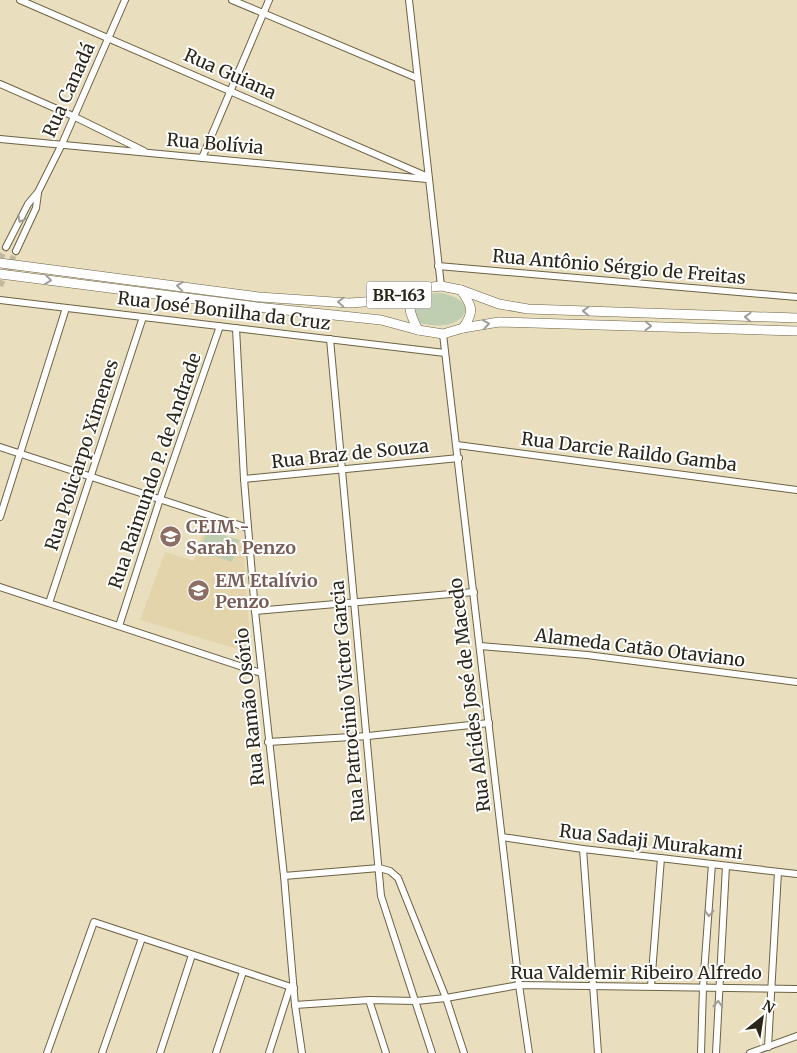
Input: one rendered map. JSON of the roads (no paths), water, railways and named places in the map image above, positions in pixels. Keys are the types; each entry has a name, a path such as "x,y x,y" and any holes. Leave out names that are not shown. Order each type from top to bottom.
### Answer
{"highway":[{"name":"BR-163","path":"0,263 259,297 339,302 379,301 424,288 441,286 461,290 499,304 528,309 797,318"},
{"name":"BR-163","path":"0,274 257,307 381,320 418,330 443,334 463,328 499,322 797,331"},
{"path":"461,290 470,303 472,310 470,318 463,328"},
{"path":"416,291 410,300 409,312 418,330"}],"street":[{"name":"Rua Guiana","path":"20,0 109,37 428,178"},
{"name":"Rua Canadá","path":"38,192 62,144 125,0"},
{"path":"232,0 417,78"},
{"path":"202,158 269,0"},
{"path":"408,0 441,286"},
{"path":"0,84 73,116 149,153"},
{"name":"Rua Bolívia","path":"0,139 428,178"},
{"path":"6,247 28,204 38,192"},
{"path":"16,251 36,208 38,192"},
{"name":"Rua Antônio Sérgio de Freitas","path":"438,266 797,297"},
{"name":"Rua José Bonilha da Cruz","path":"0,300 444,353"},
{"path":"0,517 66,308"},
{"name":"Rua Policarpo Ximenes","path":"49,603 92,476 142,317"},
{"name":"Rua Raimundo P. de Andrade","path":"120,626 160,499 220,326"},
{"name":"Rua Ramão Osório","path":"236,328 244,479 255,612 284,876 292,987 302,1053"},
{"name":"Rua Alcídes José de Macedo","path":"443,334 459,458 519,985 529,1053"},
{"name":"Rua Patrocinio Victor Garcia","path":"330,339 341,471 368,736 381,896 432,1053"},
{"name":"Rua Darcie Raildo Gamba","path":"457,445 797,490"},
{"path":"0,446 248,528"},
{"name":"Rua Braz de Souza","path":"244,479 459,458"},
{"path":"0,587 261,673"},
{"path":"255,612 474,592"},
{"name":"Alameda Catão Otaviano","path":"480,646 587,655 797,682"},
{"path":"268,742 368,736 489,723"},
{"name":"Rua Sadaji Murakami","path":"502,836 583,849 764,872 797,874"},
{"path":"583,849 598,1053"},
{"path":"651,986 661,858"},
{"path":"701,1053 703,987 712,864"},
{"path":"716,1053 726,866"},
{"path":"284,876 379,868 390,871 398,878 446,998 464,1053"},
{"path":"768,1047 778,872"},
{"path":"47,1053 94,922 292,987 269,1053"},
{"path":"102,1053 142,938"},
{"path":"160,1053 192,955"},
{"path":"216,1053 243,972"},
{"name":"Rua Valdemir Ribeiro Alfredo","path":"295,1004 369,1000 416,1001 446,998 519,985 797,989"},
{"path":"369,1000 386,1053"},
{"path":"750,1053 797,1036"}],"tunnel":[{"path":"0,259 6,247"},
{"path":"0,286 16,251"}],"place":[{"name":"CEIM - Sarah Penzo","path":"170,537"},
{"name":"EM Etalívio Penzo","path":"199,591"}]}
